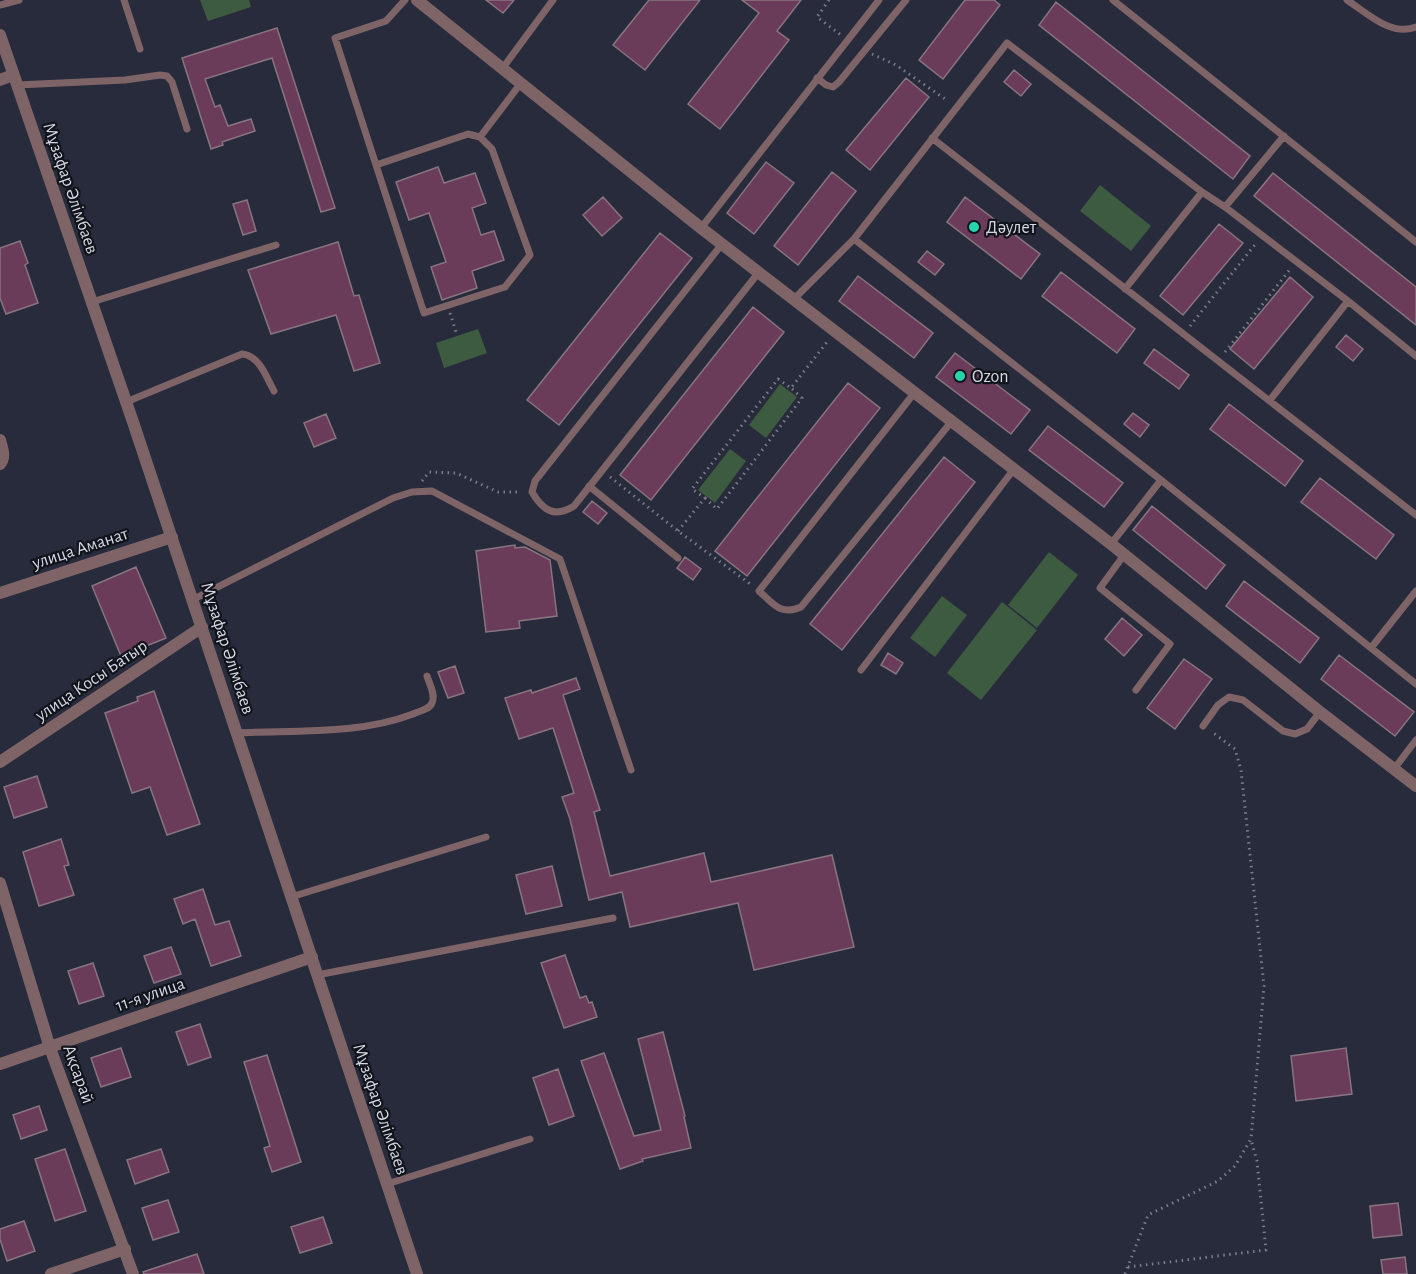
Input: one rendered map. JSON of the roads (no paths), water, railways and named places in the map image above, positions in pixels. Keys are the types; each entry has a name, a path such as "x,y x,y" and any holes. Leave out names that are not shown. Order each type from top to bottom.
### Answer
{"street":[{"path":"417,0 701,228 1111,544 1416,786"},
{"name":"Мұзафар Әлімбаев","path":"0,35 172,537 417,1274"},
{"path":"0,80 15,80"},
{"name":"улица Аманат","path":"0,593 172,537"},
{"name":"улица Косы Батыр","path":"0,762 202,627"},
{"name":"Ақсарай","path":"0,883 50,1048 133,1274"},
{"name":"11-я улица","path":"0,1064 312,957"},
{"path":"51,1274 125,1249"}],"lane":[{"path":"0,5 19,0"},
{"path":"124,0 140,49"},
{"path":"376,165 468,134 480,137 492,149 530,255 505,287 424,313 334,38 386,21 405,0"},
{"path":"502,69 553,0"},
{"path":"701,228 879,0"},
{"path":"817,78 833,87 839,82 906,0"},
{"path":"1113,0 1416,242"},
{"path":"1347,0 1391,29 1406,32 1416,27"},
{"path":"794,299 854,239 1007,43 1296,261 1416,356"},
{"path":"15,80 125,80 167,76 172,82 187,129"},
{"path":"480,137 520,83"},
{"path":"1225,207 1284,135"},
{"path":"932,138 1416,515"},
{"path":"1125,289 1202,192"},
{"path":"854,239 1416,684"},
{"path":"722,244 535,482 532,492 537,501 552,512 564,512 574,506 759,272"},
{"path":"92,302 276,245"},
{"path":"1270,400 1348,301"},
{"path":"126,402 242,354 250,355 256,360 274,391"},
{"path":"915,392 759,591 780,610 790,611 801,607 952,421"},
{"path":"861,670 1014,469"},
{"path":"1111,544 1161,480"},
{"path":"589,486 678,558"},
{"path":"192,600 393,498 412,492 432,491 560,559 631,770"},
{"path":"1124,555 1100,588 1170,644 1136,690"},
{"path":"1371,648 1416,591"},
{"path":"237,733 368,727 392,722 426,709 432,704 434,697 427,676"},
{"path":"1203,726 1218,705 1229,697 1243,700 1283,731 1295,734 1307,729 1320,712"},
{"path":"1394,768 1416,740"},
{"path":"291,897 486,837"},
{"path":"317,975 613,918"},
{"path":"387,1184 530,1139"}],"place":[{"name":"Дәулет","path":"974,227"},
{"name":"Ozon","path":"960,376"}]}
